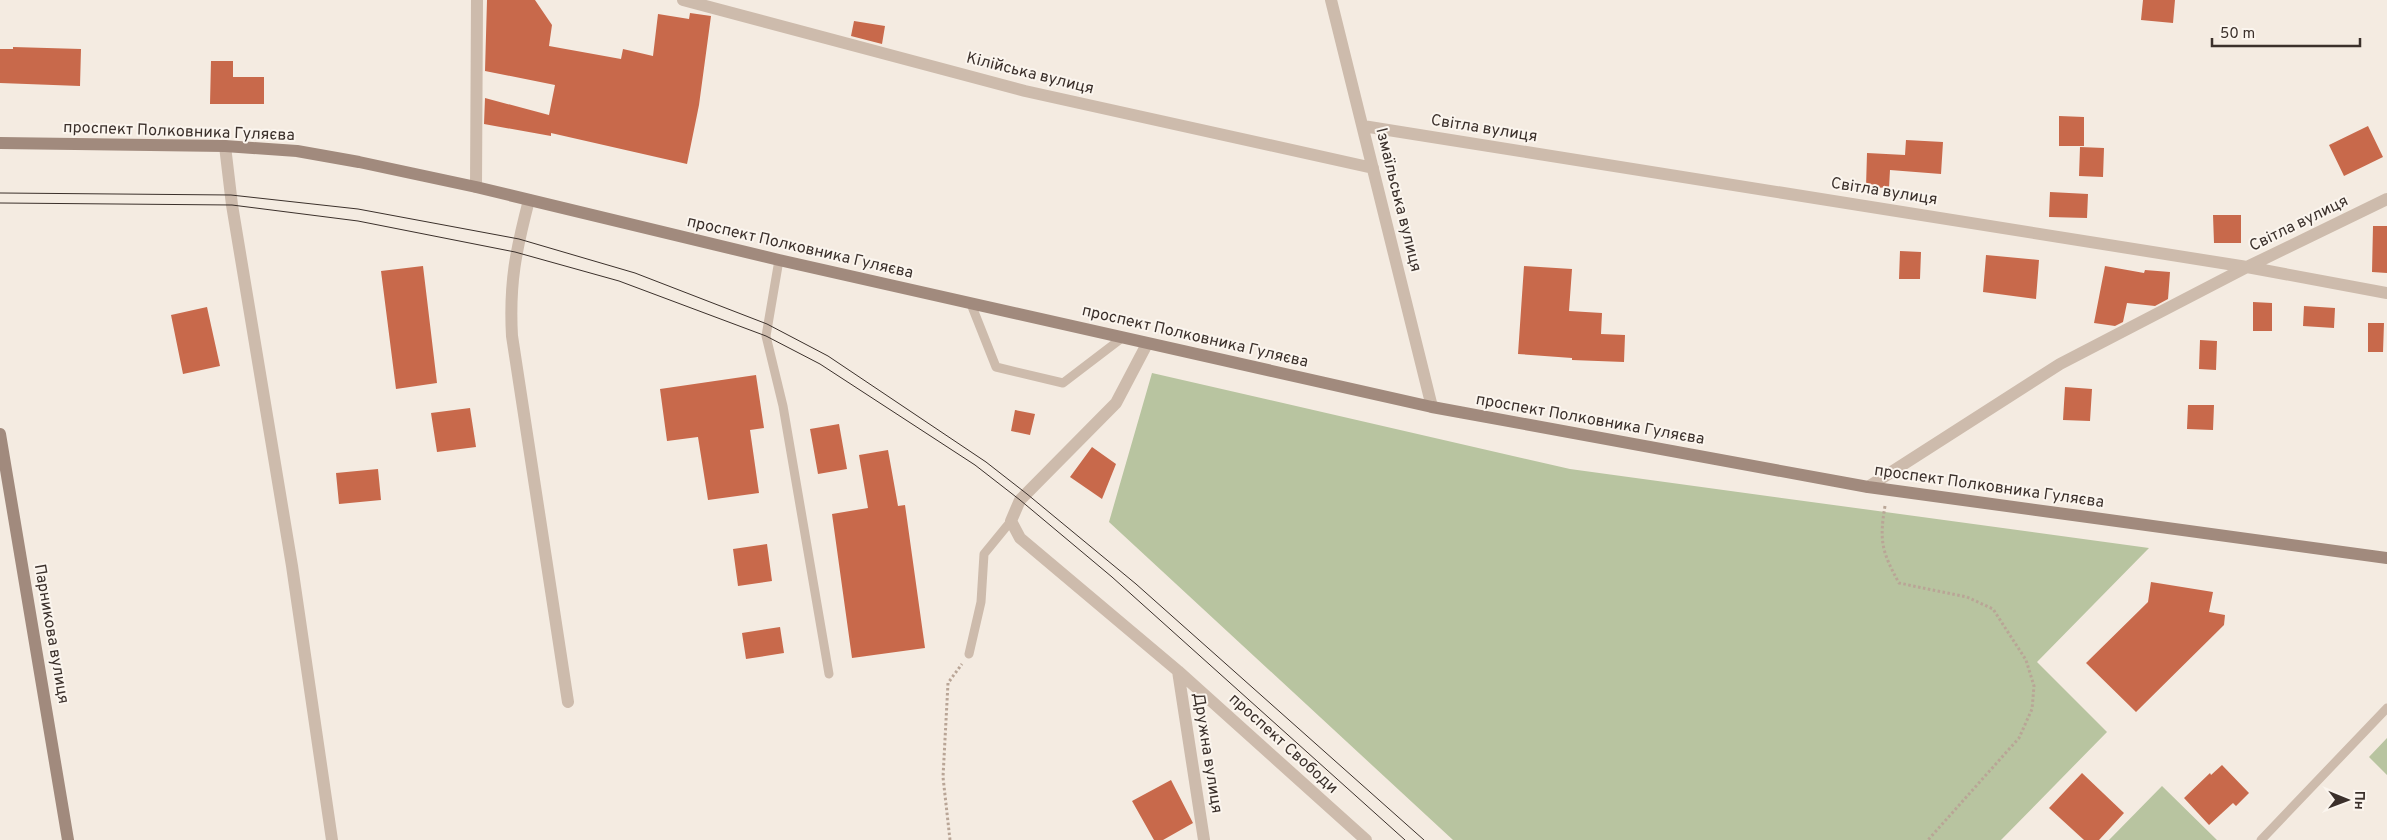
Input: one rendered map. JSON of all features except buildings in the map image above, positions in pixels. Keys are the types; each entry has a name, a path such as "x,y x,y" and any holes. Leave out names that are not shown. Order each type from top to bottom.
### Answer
{"main road":[{"name":"проспект Полковника Гуляєва","path":"0,144 225,146 297,151 476,187 779,260 1432,407 1868,487 2387,558"},
{"name":"Парникова вулиця","path":"0,434 68,840"}],"street":[{"path":"476,187 477,0"},
{"name":"Кілійська вулиця","path":"683,0 1025,91 1373,168"},
{"name":"Ізмаїльська вулиця","path":"1331,0 1432,407"},
{"name":"Світла вулиця","path":"1363,126 2247,267 2387,200"},
{"path":"225,146 233,213 292,566 332,840"},
{"path":"529,200 515,252 510,300 512,336 568,702"},
{"path":"1868,487 2060,364 2247,267 2387,293"},
{"path":"1011,521 1020,500 1116,403 1147,344"},
{"name":"проспект Свободи","path":"1011,521 1020,538 1178,671 1366,840"},
{"name":"Дружна вулиця","path":"1178,671 1203,839"}],"lane":[{"path":"779,260 766,336 783,406 829,674"},
{"path":"971,304 996,367 1063,383 1122,338"},
{"path":"969,654 981,602 984,554 1011,521"},
{"path":"2261,840 2387,708"}],"path":[{"path":"1888,489 1881,530 1885,557 1899,583 1967,597 1993,609 2026,660 2034,686 2032,709 2019,738 1928,840"},
{"path":"950,840 943,777 948,684 969,654"}],"green space":[{"path":"1152,373 1570,469 2149,548 2037,662 2107,732 2001,840 1453,840 1109,522"},
{"path":"2387,738 2387,775 2369,757"},
{"path":"2162,786 2217,840 2109,840"}],"tram line":[{"path":"0,193 231,195 358,209 519,239 635,273 767,324 828,356 986,462 1027,494 1136,584 1424,840"},
{"path":"0,203 232,205 358,221 515,252 619,281 766,336 820,364 975,465 1020,500 1112,577 1405,840"}]}
